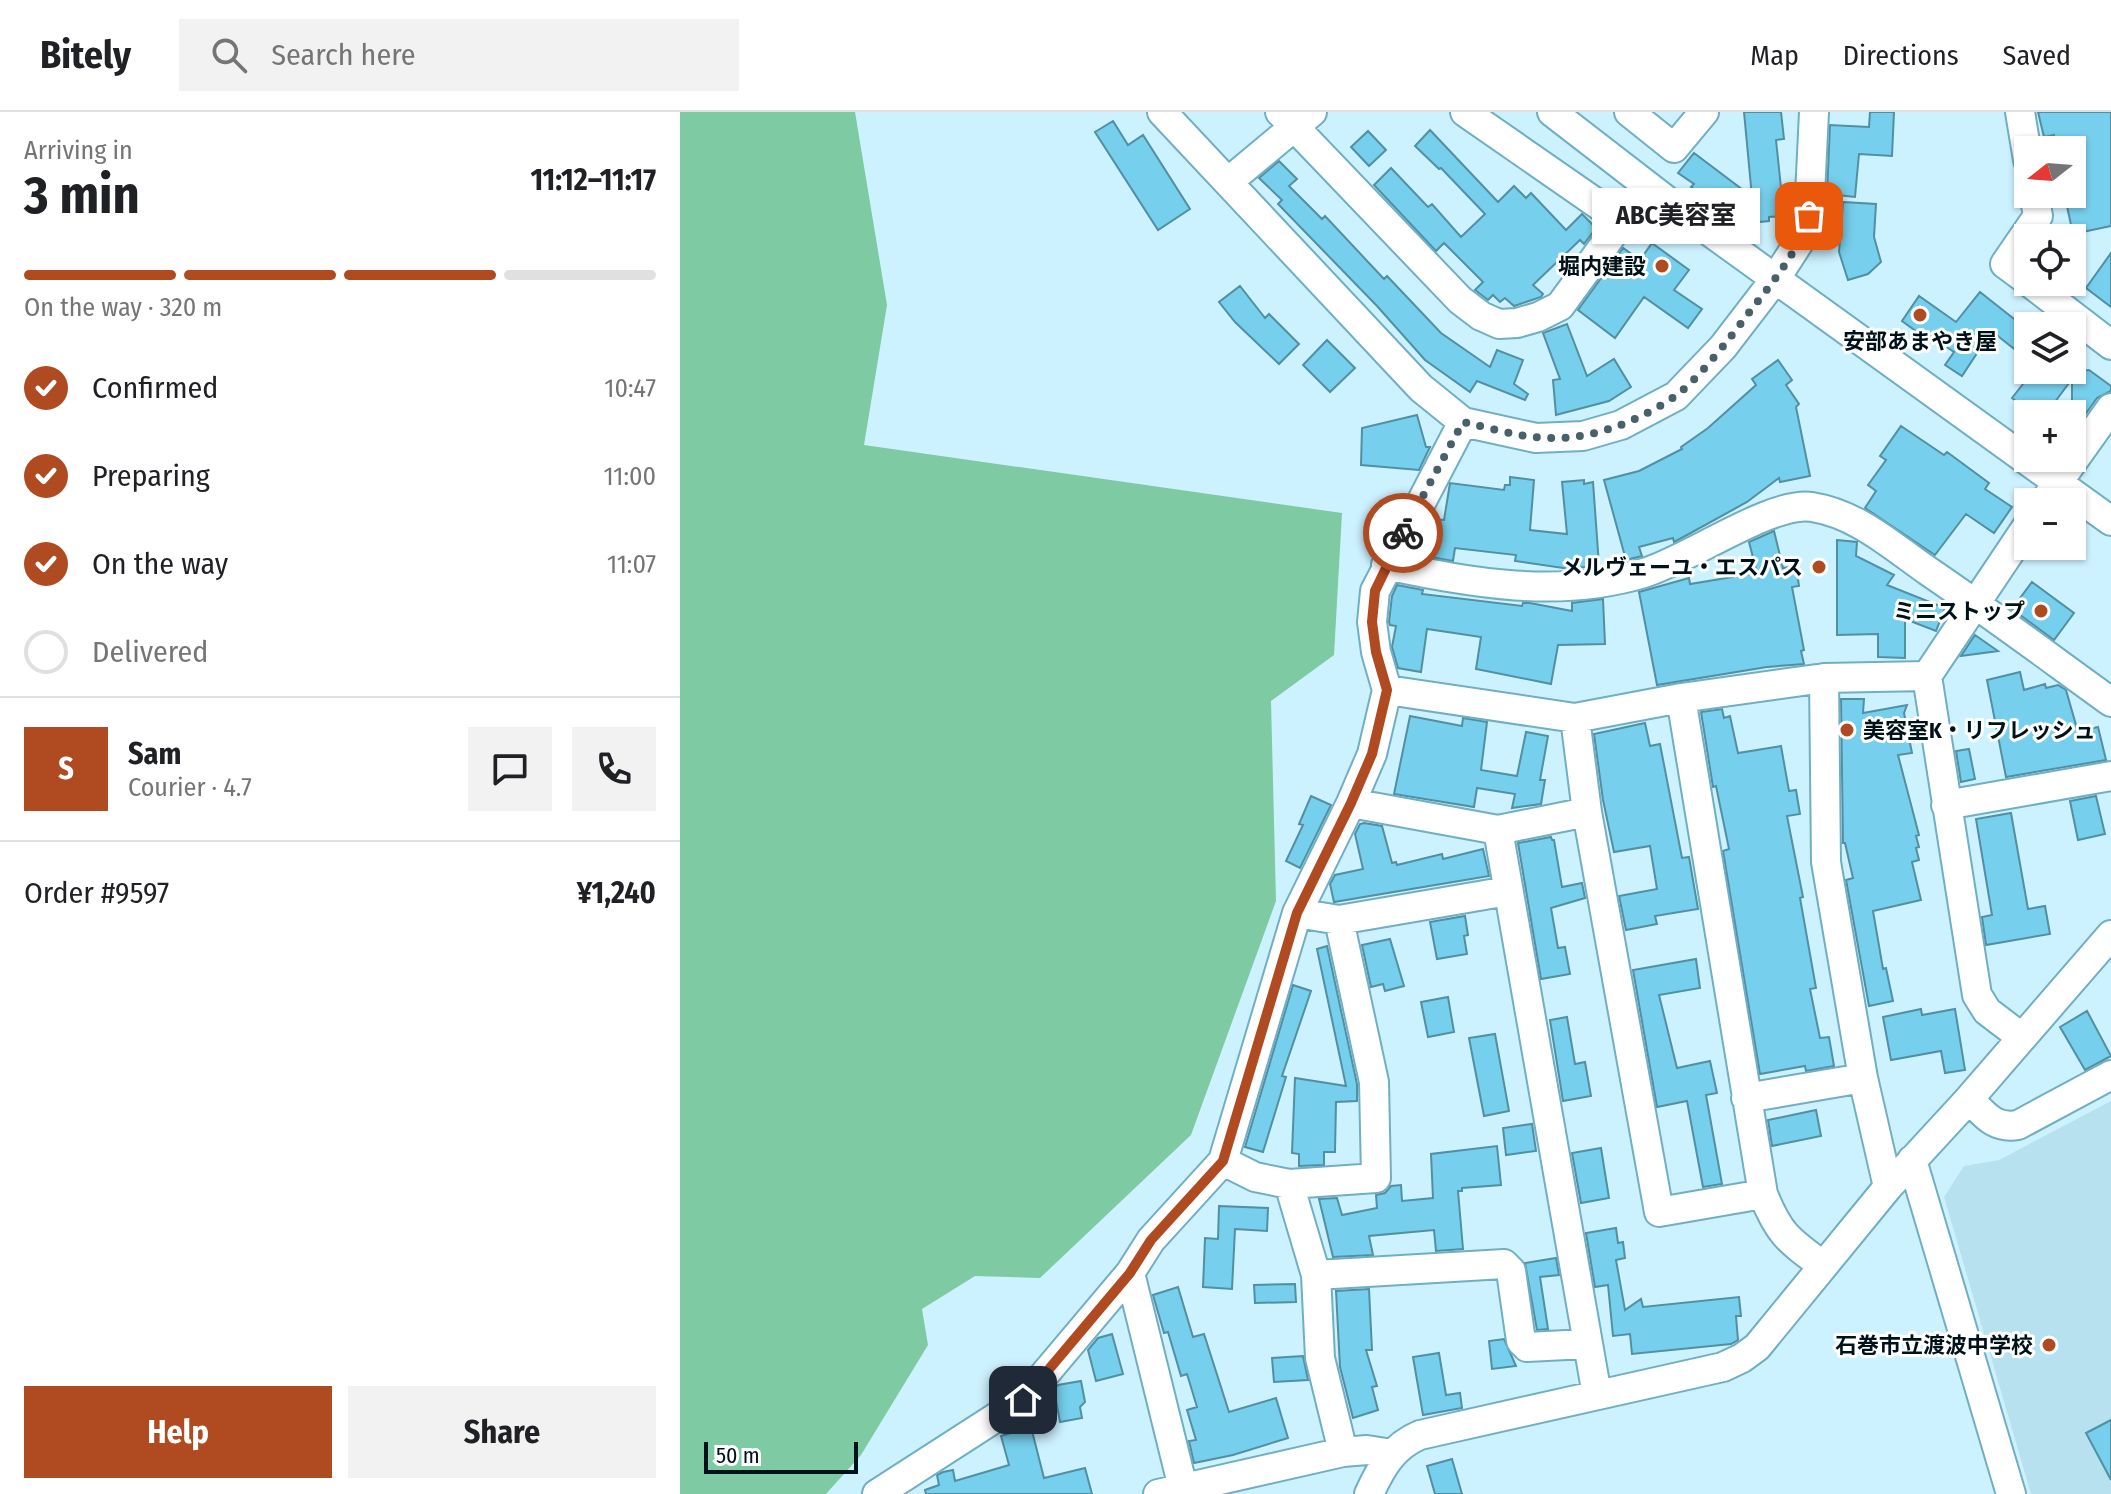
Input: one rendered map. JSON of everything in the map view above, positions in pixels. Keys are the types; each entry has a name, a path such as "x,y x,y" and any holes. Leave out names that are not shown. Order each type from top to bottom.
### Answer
{"street":[{"path":"1162,112 1421,388 1463,422 1536,438 1583,436 1621,425 1676,396 1723,347 1776,278 1803,236 1809,216 1814,112"},
{"path":"1228,182 1296,117 1460,300 1481,316 1499,324 1538,317 1560,306 1622,221 1465,112"},
{"path":"1552,112 1666,200 1776,278 2045,488"},
{"path":"1629,112 1674,148 1704,112"},
{"path":"2020,112 2024,136"},
{"path":"2014,251 2005,264 2014,271"},
{"path":"2046,296 2111,345"},
{"path":"2053,488 2111,408"},
{"path":"877,1494 1023,1400 1130,1273 1151,1240 1223,1161 1297,913 1372,754 1387,690 1376,652 1372,622 1375,591 1463,422"},
{"path":"1386,565 1446,578 1553,589 1586,586 1644,573 1679,560 1788,507 1811,506 1855,520 1976,603 2111,702"},
{"path":"2086,509 2111,521"},
{"path":"2014,546 1927,676 1977,995 1987,1011 2021,1037"},
{"path":"1387,690 1575,718 1681,698 1824,678 1927,676"},
{"path":"1824,678 1826,862 1863,1078 1888,1187"},
{"path":"1681,698 1763,1194 1775,1224 1787,1240 1822,1265"},
{"path":"1575,718 1587,812 1659,1212 1763,1194"},
{"path":"1946,805 2111,776"},
{"path":"1351,803 1498,830 1587,812"},
{"path":"1498,830 1597,1395"},
{"path":"1297,913 1339,920 1508,891"},
{"path":"1223,1161 1255,1177 1289,1184 1376,1178 1374,1082 1339,920"},
{"path":"1369,1494 1392,1454 1405,1441 1420,1435 1723,1367 1757,1347 1888,1187 2111,935"},
{"path":"1969,1099 1996,1125 2008,1127 2018,1125 2111,1075"},
{"path":"1746,1098 1863,1078"},
{"path":"1912,1160 2011,1494"},
{"path":"1289,1184 1316,1275 1320,1358 1343,1452"},
{"path":"1316,1275 1504,1264 1511,1271 1521,1341 1527,1347 1586,1344"},
{"path":"1130,1273 1170,1491 1343,1452 1367,1450 1392,1454"}],"shaded area":[{"name":"石巻市立渡波中学校","path":"2111,1101 2111,1494 2031,1494 1944,1197 1964,1166 1999,1160"}],"green space":[{"path":"680,112 855,112 887,305 864,445 1342,513 1334,655 1271,701 1276,901 1191,1135 1040,1278 975,1276 922,1309 928,1345 861,1455 826,1494 680,1494"}],"building":[{"path":"1744,112 1781,112 1784,139 1776,140 1784,216 1769,217 1769,221 1750,223 1747,193 1752,197"},
{"path":"1870,112 1894,112 1892,156 1859,154 1855,197 1827,194 1830,125 1869,127"},
{"path":"2038,112 2111,112 2111,226 2086,231 2086,224 2071,224 2067,208 2086,208 2086,136 2044,136"},
{"path":"1113,121 1128,145 1143,135 1190,209 1158,230 1095,132"},
{"path":"1430,130 1498,202 1514,186 1526,198 1531,193 1566,230 1582,214 1596,228 1584,244 1580,240 1533,285 1543,294 1541,297 1514,306 1505,298 1500,302 1493,295 1488,300 1475,290 1483,282 1444,243 1436,251 1374,185 1391,168 1428,207 1432,204 1461,237 1485,214 1415,146"},
{"path":"1368,131 1386,150 1369,166 1351,147"},
{"path":"1694,153 1743,190 1725,213 1678,173"},
{"path":"1279,161 1297,179 1289,186 1322,219 1325,216 1384,279 1387,276 1441,333 1490,367 1497,350 1523,360 1514,384 1528,394 1525,400 1477,381 1470,392 1425,360 1278,204 1282,200 1259,178"},
{"path":"1843,202 1876,204 1874,237 1881,262 1868,274 1848,280 1839,252"},
{"path":"1652,243 1689,270 1674,290 1702,309 1688,328 1644,297 1615,338 1578,310 1623,248 1640,260"},
{"path":"2111,253 2111,307 2086,288"},
{"path":"1240,286 1265,318 1269,314 1299,344 1279,364 1235,322 1219,302"},
{"path":"1980,292 2014,319 2014,349 1994,333 1989,335 1962,376 1945,365 1954,352 1926,334 1924,337 1902,321 1919,296 1956,322"},
{"path":"1567,324 1587,376 1614,359 1631,387 1609,401 1556,415 1553,380 1560,379 1543,333"},
{"path":"1327,340 1355,368 1330,392 1303,365"},
{"path":"1778,360 1792,380 1786,385 1799,404 1796,407 1810,476 1780,482 1779,478 1747,502 1674,542 1673,538 1639,547 1642,556 1626,560 1604,480 1639,471 1682,449 1756,385 1752,379"},
{"path":"2086,370 2111,386 2111,391 2097,398 2086,413 2086,400 2072,400 2072,384 2086,384"},
{"path":"2023,384 2068,384 2056,400 2012,398"},
{"path":"1417,415 1426,447 1430,447 1419,470 1361,465 1362,428"},
{"path":"1901,426 1944,455 1947,452 1989,483 1985,489 2012,507 1994,533 1966,514 1935,555 1865,508 1876,491 1868,485 1886,460 1880,456"},
{"path":"1510,477 1534,480 1530,530 1567,534 1562,482 1593,482 1599,565 1570,569 1515,561 1516,555 1455,548 1453,561 1425,556 1432,519 1444,520 1450,483 1504,490 1505,485 1510,485"},
{"path":"1774,531 1783,568 1796,566 1799,586 1792,587 1804,664 1657,685 1639,592 1689,578 1690,584 1757,573 1749,542"},
{"path":"1837,540 1857,542 1856,556 1894,575 1887,585 1945,608 1936,631 1905,619 1905,658 1878,657 1878,634 1837,635"},
{"path":"2032,582 2074,613 2054,640 2012,609"},
{"path":"1397,585 1423,590 1422,594 1522,606 1523,603 1530,603 1572,611 1572,603 1603,599 1605,644 1558,645 1551,684 1476,669 1481,637 1427,629 1421,672 1398,668 1392,647 1396,626 1389,622 1392,596"},
{"path":"1975,635 1998,651 1961,656"},
{"path":"2020,672 2024,690 2045,684 2046,688 2058,685 2066,690 2078,732 2098,727 2106,760 2006,777 1987,680"},
{"path":"1841,699 1864,699 1863,713 1907,705 1904,713 1912,753 1898,755 1919,835 1916,836 1919,847 1916,848 1919,860 1912,862 1921,900 1873,911 1883,969 1886,968 1893,1001 1869,1006 1846,880 1853,878 1843,843"},
{"path":"1722,709 1724,718 1730,716 1738,753 1781,746 1789,791 1796,790 1800,814 1787,816 1816,988 1810,989 1820,1038 1829,1037 1834,1066 1806,1071 1805,1066 1760,1074 1723,851 1729,849 1716,786 1713,787 1701,712"},
{"path":"1410,716 1462,726 1463,718 1487,722 1481,770 1517,776 1526,732 1548,736 1540,780 1545,780 1541,804 1512,808 1515,794 1477,788 1474,807 1394,794"},
{"path":"1645,723 1650,746 1660,744 1682,858 1689,857 1698,909 1655,916 1657,924 1626,930 1619,896 1657,889 1650,846 1614,852 1594,734"},
{"path":"1969,749 1975,779 1961,782 1956,751"},
{"path":"1311,796 1331,805 1300,868 1286,861 1303,825 1299,824"},
{"path":"2096,796 2105,834 2078,840 2070,801"},
{"path":"2011,813 2028,909 2045,906 2050,934 1986,945 1982,917 1992,915 1976,819"},
{"path":"1360,824 1382,826 1392,863 1396,862 1397,865 1442,854 1443,859 1483,849 1489,876 1334,902 1330,884 1335,875 1363,869 1355,834"},
{"path":"1551,837 1562,887 1582,883 1585,898 1551,908 1558,948 1565,947 1570,974 1541,979 1518,843"},
{"path":"1465,916 1467,954 1437,959 1430,922"},
{"path":"1390,939 1404,986 1385,991 1383,984 1371,987 1362,945"},
{"path":"1327,946 1357,1084 1357,1101 1336,1102 1335,1152 1324,1152 1324,1165 1299,1166 1299,1154 1292,1153 1295,1078 1346,1086 1317,949"},
{"path":"1696,959 1700,988 1659,995 1677,1068 1710,1061 1717,1093 1706,1095 1722,1184 1703,1187 1687,1101 1657,1107 1633,970"},
{"path":"1293,985 1311,991 1282,1076 1286,1077 1263,1152 1245,1147"},
{"path":"1448,997 1454,1032 1428,1037 1421,1002"},
{"path":"1921,1009 1922,1015 1955,1009 1965,1070 1945,1073 1941,1051 1891,1060 1883,1017"},
{"path":"2087,1011 2111,1056 2085,1070 2060,1027"},
{"path":"1567,1017 1575,1064 1585,1062 1591,1096 1563,1101 1550,1020"},
{"path":"1495,1034 1509,1111 1484,1116 1469,1038"},
{"path":"1816,1110 1821,1136 1772,1146 1768,1120"},
{"path":"1532,1124 1536,1151 1506,1155 1503,1128"},
{"path":"1497,1146 1501,1185 1462,1188 1458,1191 1463,1249 1436,1251 1434,1230 1369,1236 1373,1255 1333,1257 1319,1199 1337,1198 1342,1215 1377,1208 1376,1195 1385,1193 1391,1186 1401,1185 1402,1201 1433,1198 1431,1154"},
{"path":"1601,1148 1609,1198 1581,1203 1572,1153"},
{"path":"1219,1206 1268,1208 1267,1231 1235,1229 1232,1289 1203,1287 1205,1238 1218,1239"},
{"path":"1616,1228 1618,1243 1623,1242 1625,1258 1616,1260 1625,1310 1641,1299 1643,1307 1739,1297 1741,1316 1736,1316 1738,1340 1731,1344 1632,1354 1630,1334 1613,1336 1608,1285 1595,1287 1586,1233"},
{"path":"1556,1258 1559,1275 1540,1277 1548,1329 1537,1330 1525,1263"},
{"path":"1295,1284 1296,1302 1255,1303 1254,1285"},
{"path":"1178,1287 1193,1337 1204,1334 1229,1412 1276,1398 1288,1438 1194,1463 1189,1441 1196,1440 1187,1410 1197,1407 1187,1374 1181,1376 1168,1332 1164,1333 1153,1295"},
{"path":"1369,1289 1372,1350 1366,1350 1377,1386 1372,1387 1378,1410 1353,1418 1340,1367 1336,1291"},
{"path":"1112,1334 1123,1374 1096,1381 1088,1350 1098,1338"},
{"path":"1504,1339 1516,1366 1492,1369 1489,1341"},
{"path":"1439,1353 1446,1395 1460,1393 1462,1408 1423,1415 1413,1357"},
{"path":"1303,1356 1308,1380 1274,1382 1272,1358"},
{"path":"1081,1381 1085,1402 1080,1407 1082,1418 1060,1422 1054,1390 1058,1385"},
{"path":"2111,1420 2111,1480 2086,1433"},
{"path":"1031,1427 1044,1478 1085,1468 1092,1494 926,1494 925,1490 939,1485 937,1475 943,1472 953,1470 955,1481 1009,1465 1001,1436"},
{"path":"1452,1459 1462,1494 1435,1494 1427,1466"}],"way so far":[{"path":"1403,533 1463,422 1536,438 1583,436 1621,425 1676,396 1723,347 1776,278 1803,236 1809,216"}],"place":[{"name":"ABC美容室","path":"1809,216"},
{"name":"堀内建設","path":"1662,266"},
{"name":"安部あまやき屋","path":"1920,315"},
{"name":"メルヴェーユ・エスパス","path":"1819,567"},
{"name":"ミニストップ","path":"2041,611"},
{"name":"美容室K・リフレッシュ","path":"1847,730"},
{"name":"石巻市立渡波中学校","path":"2049,1345"}],"route":[{"path":"1023,1400 1130,1273 1151,1240 1223,1161 1297,913 1372,754 1387,690 1376,652 1372,622 1375,591 1403,533"}]}
